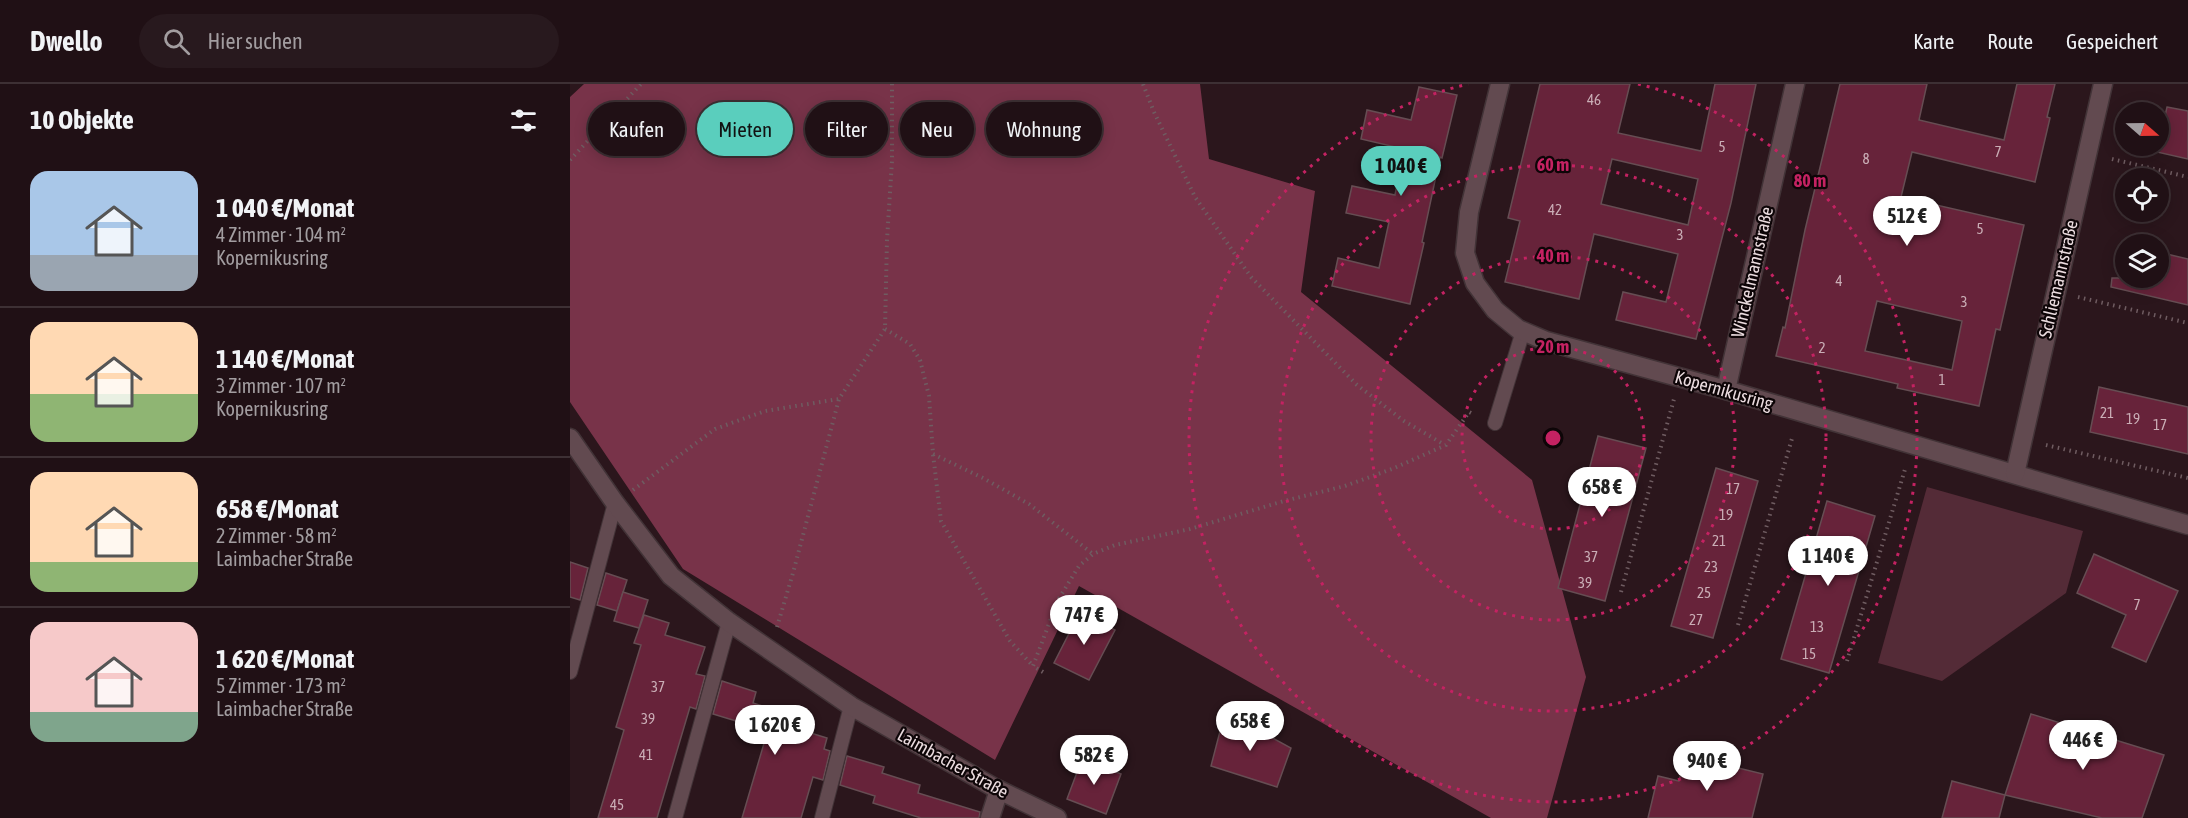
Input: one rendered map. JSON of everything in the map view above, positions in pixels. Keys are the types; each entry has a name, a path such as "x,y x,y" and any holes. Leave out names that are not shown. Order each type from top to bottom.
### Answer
{"street":[{"name":"Kopernikusring","path":"1500,84 1469,212 1465,253 1475,283 1495,310 1523,331 1546,341 1800,411 2188,525"},
{"name":"Winckelmannstraße","path":"1726,390 1795,84"},
{"name":"Schliemannstraße","path":"2015,474 2103,84"},
{"name":"Laimbacher Straße","path":"570,438 615,503 671,576 729,622 851,706 999,790 1056,818"},
{"path":"990,818 999,790"}],"lane":[{"path":"1495,423 1523,331"},
{"path":"570,672 615,503"},
{"path":"675,818 729,622"},
{"path":"822,818 851,706"}],"path":[{"path":"570,160 641,84"},
{"path":"770,651 794,573 839,399 885,329 892,161 892,84"},
{"path":"1143,84 1154,112 1196,197 1251,277 1357,385 1404,421 1446,445"},
{"path":"2136,164 2188,177"},
{"path":"2100,302 2188,323"},
{"path":"885,329 910,344 920,360 929,396 941,521 1010,642 1033,666 1043,672"},
{"path":"1621,592 1680,377"},
{"path":"615,503 715,429 765,411 839,399"},
{"path":"1738,625 1800,411"},
{"path":"1033,666 1058,600 1079,566 1093,554 1115,545 1190,529 1284,501 1345,486 1392,469 1446,445 1469,412 1495,423"},
{"path":"1847,661 1913,445"},
{"path":"2065,449 2188,478"},
{"path":"933,454 983,478 1029,504 1093,554"}],"shaded area":[{"path":"584,84 1200,84 1209,159 1315,191 1301,292 1532,480 1586,677 1547,818 1491,818 1079,586 995,760 683,569 570,402 570,97"},
{"path":"1927,487 2083,531 2066,593 1942,681 1878,663"}],"building":[{"path":"1540,84 1630,84 1618,133 1701,151 1715,84 1756,84 1731,203 1696,339 1616,320 1623,292 1666,302 1678,254 1594,234 1579,299 1505,282 1520,221 1508,218","holes":["1612,159 1698,179 1688,225 1601,204"]},
{"path":"1840,84 1927,84 1919,120 2004,140 2017,84 2055,84 2047,117 2050,118 2035,182 1912,152 1901,197 2024,225 2000,330 1996,329 1979,406 1897,388 1898,384 1776,356 1783,327 1785,328 1805,230","holes":["1877,301 1962,321 1952,370 1865,351"]},
{"path":"1419,87 1457,95 1442,158 1440,157 1410,304 1332,286 1338,258 1379,268 1389,222 1346,213 1352,186 1395,195 1404,149 1361,139 1367,110 1411,120"},
{"path":"2169,107 2188,111 2188,159 2169,155"},
{"path":"2169,255 2188,259 2188,305 2115,288 2169,288"},
{"path":"2112,278 2115,278 2115,288 2111,287"},
{"path":"2099,387 2188,407 2188,454 2090,432"},
{"path":"1598,436 1646,448 1605,601 1558,588"},
{"path":"1716,468 1758,481 1713,638 1671,626"},
{"path":"1827,501 1875,516 1829,673 1781,659"},
{"path":"2094,554 2178,591 2146,662 2112,647 2126,615 2077,593"},
{"path":"570,562 588,568 580,600 570,597"},
{"path":"606,573 627,580 617,611 597,605"},
{"path":"623,592 648,600 639,628 614,621"},
{"path":"1080,612 1115,630 1089,680 1054,663"},
{"path":"644,615 669,623 665,635 705,647 696,674 705,676 696,709 690,707 657,818 598,818 624,730 616,727 641,645 634,643"},
{"path":"722,681 756,692 753,703 791,715 788,726 827,738 824,749 830,751 823,780 813,777 801,818 742,818 765,740 743,734 750,711 746,724 713,714"},
{"path":"1225,712 1291,748 1277,787 1211,766"},
{"path":"2031,714 2164,755 2142,818 2102,818 2005,795"},
{"path":"1685,755 1763,774 1752,818 1648,818 1658,776 1679,781"},
{"path":"847,756 884,767 882,773 920,785 918,793 980,812 979,818 921,818 873,803 875,796 840,785"},
{"path":"1082,759 1121,774 1106,814 1067,799"},
{"path":"1952,781 2005,795 1999,818 1942,818"}]}
